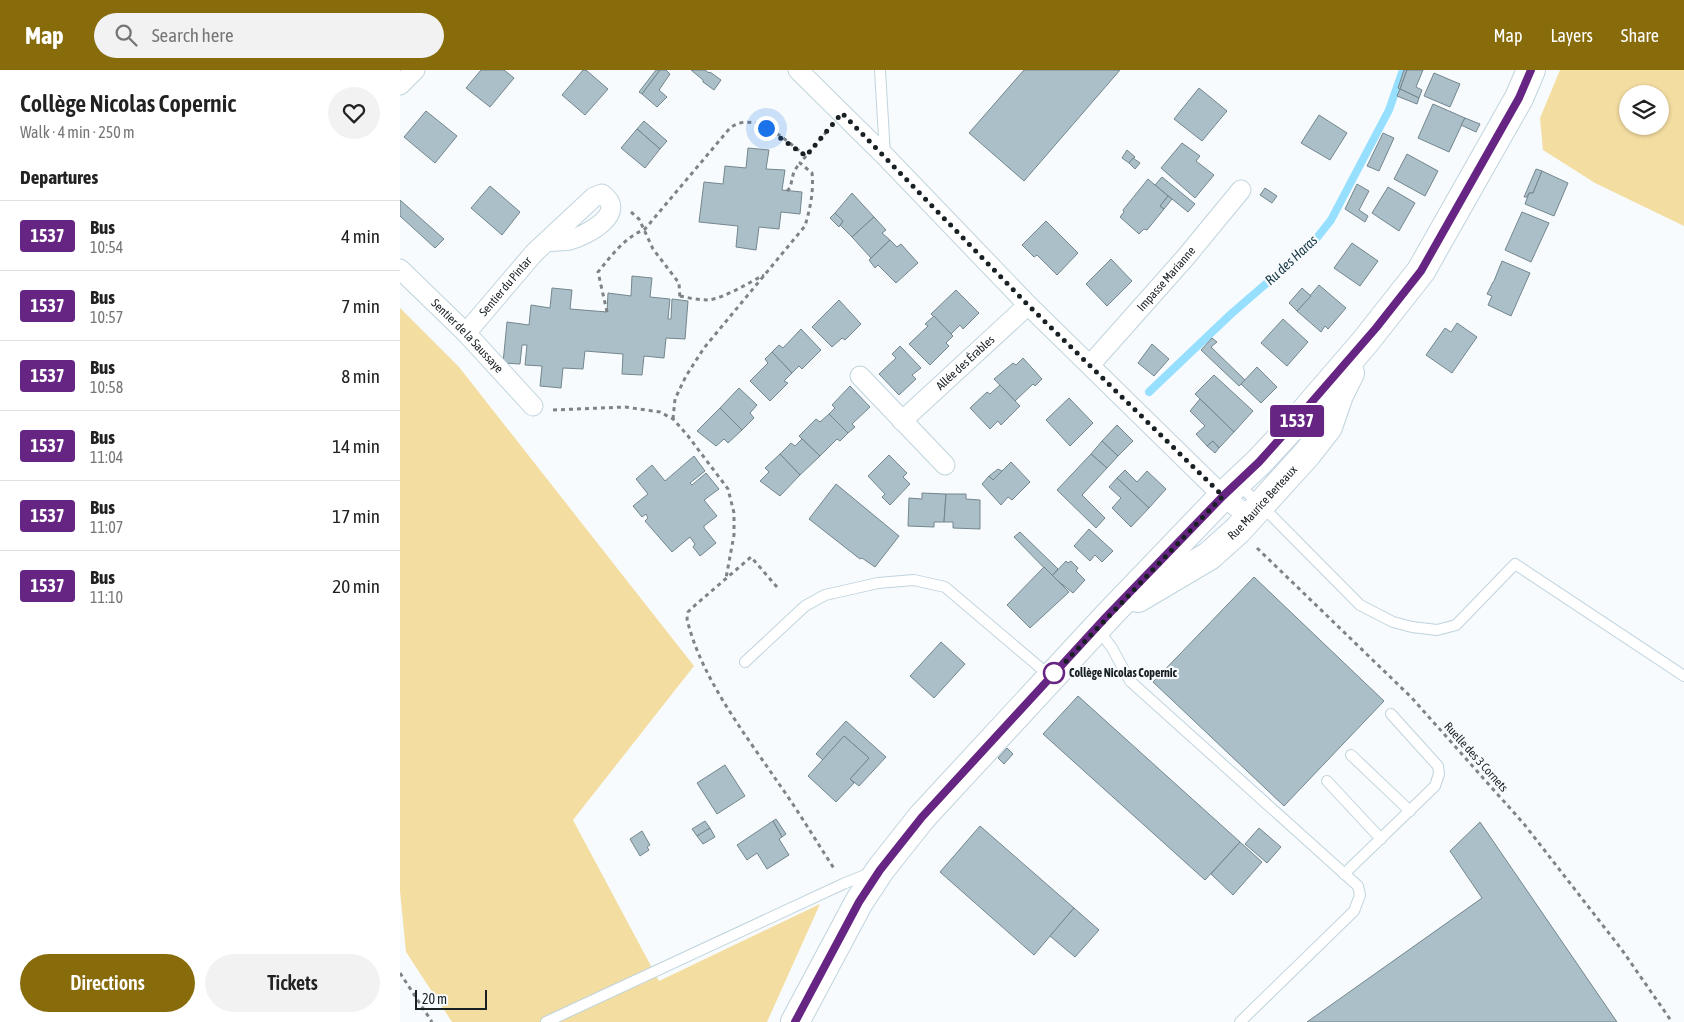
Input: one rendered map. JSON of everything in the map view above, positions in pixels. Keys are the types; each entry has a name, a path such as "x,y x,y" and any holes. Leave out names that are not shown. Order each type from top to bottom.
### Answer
{"main road":[{"name":"Rue Maurice Berteaux","path":"795,1022 851,893 880,870 954,782 1102,622 1297,421 1365,342 1421,271 1519,98 1531,70"},
{"name":"Rue Maurice Berteaux","path":"1102,622 1209,556 1249,517 1307,454 1328,427 1339,395 1365,342"}],"street":[{"path":"400,85 415,70"},
{"path":"798,70 885,156 1028,305 1090,365 1230,489 1249,517"},
{"name":"Impasse Marianne","path":"1090,365 1241,190"},
{"name":"Sentier du Pintar","path":"466,332 534,253 546,242"},
{"name":"Sentier de la Saussaye","path":"400,269 466,332 533,406"},
{"name":"Allée des Érables","path":"902,421 1028,305"},
{"path":"860,376 945,465"}],"lane":[{"path":"880,70 885,156"},
{"path":"1249,517 1360,605 1393,622 1436,630 1456,625 1515,564 1684,676"},
{"path":"745,662 805,606 825,595 878,582 914,580 946,587 1051,677"},
{"path":"1102,622 1112,648 1130,681 1358,886 1360,895 1354,911 1240,1022"},
{"path":"1344,874 1436,786 1439,774 1438,766 1391,714"},
{"path":"1350,755 1410,811"},
{"path":"1327,781 1381,839"},
{"path":"546,1022 851,893"}],"path":[{"path":"787,191 790,188 794,171 842,113"},
{"path":"607,312 598,272 624,240 645,229 722,137 736,123 746,121 761,125 806,156"},
{"path":"673,419 675,399 686,376 704,348 730,320 805,226 810,207 813,179 812,173 800,163"},
{"path":"645,229 646,236 653,249 679,283 680,298 710,300 765,275"},
{"path":"533,406 541,410 626,407 660,412 673,419 697,447 728,489 734,513 734,535 726,578"},
{"name":"Ruelle des 3 Cornets","path":"1249,517 1517,816 1622,950 1672,1022"},
{"path":"777,587 751,557 688,612 688,624 706,671 731,713 851,893"},
{"path":"400,973 432,1022"}],"shaded area":[{"path":"1560,70 1684,70 1684,226 1595,183 1543,150 1540,118"},
{"path":"400,308 459,367 694,666 573,820 659,981 820,904 767,1022 452,1022 406,952 400,891"}],"building":[{"path":"481,70 504,70 514,78 490,107 466,88"},
{"path":"583,70 586,70 608,89 585,115 562,95"},
{"path":"656,70 660,70 642,94 639,92"},
{"path":"660,70 666,70 670,74 659,90 667,97 657,107 642,94"},
{"path":"691,70 705,70 721,80 714,90"},
{"path":"1024,70 1120,70 1024,181 969,133"},
{"path":"1404,70 1407,70 1400,89 1398,88"},
{"path":"1407,70 1423,70 1416,87 1422,90 1419,98 1400,89"},
{"path":"1434,73 1460,84 1450,107 1424,96"},
{"path":"1199,88 1227,111 1202,141 1174,119"},
{"path":"1400,89 1419,98 1417,104 1397,96"},
{"path":"1433,104 1465,118 1449,152 1418,138"},
{"path":"426,111 457,136 435,163 404,137"},
{"path":"1319,115 1347,133 1330,160 1301,143"},
{"path":"1465,118 1480,124 1476,132 1461,125"},
{"path":"644,121 667,141 660,149 637,129"},
{"path":"637,129 660,149 645,168 621,148"},
{"path":"1383,133 1394,138 1379,171 1367,166"},
{"path":"1182,143 1200,156 1196,161 1214,175 1195,198 1161,168"},
{"path":"748,148 769,150 766,169 785,170 782,190 802,192 800,214 781,212 779,229 759,227 756,250 736,247 738,226 699,222 704,182 723,184 725,166 746,168"},
{"path":"1127,150 1135,157 1129,163 1122,158"},
{"path":"1407,154 1438,171 1425,196 1394,179"},
{"path":"1133,158 1140,163 1135,169 1129,163"},
{"path":"1536,169 1542,171 1533,193 1529,193 1527,197 1524,197"},
{"path":"1542,171 1568,183 1554,216 1525,204 1529,193 1533,193"},
{"path":"1162,177 1195,204 1188,212 1155,185"},
{"path":"1148,179 1168,196 1160,206 1164,209 1147,230 1144,229 1139,234 1120,217 1124,212 1123,210"},
{"path":"1357,184 1369,191 1359,210 1368,216 1365,222 1345,209"},
{"path":"490,186 520,212 502,235 471,208"},
{"path":"1388,187 1415,203 1399,231 1372,213"},
{"path":"1265,188 1277,196 1272,203 1260,195"},
{"path":"852,193 874,217 852,237 840,225 843,221 835,213"},
{"path":"1168,196 1172,199 1164,209 1160,206"},
{"path":"400,200 444,239 435,248 400,216"},
{"path":"1522,212 1549,223 1531,262 1505,250"},
{"path":"835,213 843,221 839,227 830,218"},
{"path":"874,217 886,230 882,233 890,240 871,258 852,237"},
{"path":"1046,221 1078,253 1057,275 1037,255 1034,257 1022,245"},
{"path":"890,240 897,247 901,244 918,263 896,283 878,265 875,268 869,260"},
{"path":"1352,243 1378,261 1360,286 1334,268"},
{"path":"1111,259 1132,281 1107,306 1086,284"},
{"path":"1502,261 1530,273 1511,316 1488,305 1492,296 1487,294"},
{"path":"632,276 652,278 650,297 670,299 668,319 671,319 672,299 688,301 685,339 666,338 664,358 644,356 642,375 622,374 623,354 585,351 583,369 563,368 561,388 540,386 542,366 525,365 527,345 522,345 520,364 503,363 507,322 529,325 531,305 550,308 552,288 572,290 570,309 607,312 608,293 631,296"},
{"path":"1319,285 1346,308 1328,329 1325,326 1321,332 1297,311"},
{"path":"1302,288 1311,296 1297,311 1289,303"},
{"path":"956,290 979,313 963,329 960,325 951,334 931,314"},
{"path":"839,300 861,324 845,340 842,338 832,347 812,327"},
{"path":"934,316 953,336 946,343 949,346 930,365 909,344 928,326 925,324"},
{"path":"1283,319 1308,342 1287,366 1261,343"},
{"path":"1457,323 1477,337 1452,373 1426,355 1445,328 1451,332"},
{"path":"801,329 821,350 802,369 799,366 792,373 772,352 779,345 783,348"},
{"path":"1212,338 1217,342 1211,347 1245,380 1239,386 1201,350"},
{"path":"1152,344 1169,359 1154,376 1138,363"},
{"path":"900,346 921,368 912,375 916,379 899,395 879,374 896,358 892,354"},
{"path":"772,352 792,373 784,381 788,383 770,401 750,381 768,363 765,359"},
{"path":"1023,358 1042,379 1035,386 1033,384 1015,401 994,379 1013,363 1016,365"},
{"path":"1257,367 1277,387 1261,403 1241,384"},
{"path":"1214,375 1253,411 1234,432 1195,394"},
{"path":"1000,385 1020,406 1001,425 998,421 990,429 970,408 987,392 990,394"},
{"path":"850,386 870,407 852,424 855,427 848,433 829,414 835,408 832,405"},
{"path":"739,388 757,405 750,413 754,418 742,430 720,408"},
{"path":"1069,398 1093,423 1070,446 1046,420"},
{"path":"1200,399 1234,432 1219,448 1213,441 1207,446 1196,434 1205,426 1190,411"},
{"path":"720,408 742,430 728,443 724,439 716,446 697,431"},
{"path":"829,414 848,433 840,441 837,439 820,456 799,436 816,419 820,422"},
{"path":"1117,425 1133,441 1118,456 1102,441"},
{"path":"802,439 820,456 800,475 780,454 791,443 795,446"},
{"path":"1102,441 1118,456 1107,468 1091,454"},
{"path":"1213,441 1219,448 1215,453 1207,446"},
{"path":"780,454 800,475 780,496 760,481 769,472 765,468"},
{"path":"1091,454 1107,468 1082,495 1105,518 1096,528 1057,490"},
{"path":"889,455 907,473 903,477 910,484 890,505 882,497 885,494 868,476"},
{"path":"694,456 705,471 690,483 692,485 706,473 719,489 704,500 717,516 704,526 716,543 700,556 693,547 695,544 690,537 672,552 645,521 648,518 646,514 642,517 633,506 648,494 636,479 652,465 665,481"},
{"path":"1011,462 1030,482 1012,500 1008,497 1001,505 982,484 989,476 993,480"},
{"path":"998,469 1002,471 993,480 989,476"},
{"path":"1125,470 1137,482 1147,471 1166,489 1149,508 1117,478"},
{"path":"1117,478 1149,508 1131,527 1112,508 1121,498 1109,487"},
{"path":"836,484 899,536 875,567 862,558 860,559 809,519"},
{"path":"922,493 946,494 944,522 934,522 934,527 908,526 909,498 922,499"},
{"path":"946,494 966,494 966,499 980,500 980,529 953,528 953,522 944,522"},
{"path":"1089,529 1113,551 1102,562 1095,555 1090,561 1074,546"},
{"path":"1020,532 1058,569 1052,576 1014,537"},
{"path":"1066,561 1068,563 1071,561 1078,568 1076,571 1085,580 1073,593 1052,576"},
{"path":"1044,567 1069,592 1030,628 1007,605"},
{"path":"1254,577 1384,701 1284,806 1153,682"},
{"path":"941,642 965,664 934,698 910,676"},
{"path":"1078,696 1240,842 1205,880 1043,734"},
{"path":"846,721 886,757 859,786 850,779 869,758 844,736 823,760 816,754"},
{"path":"844,736 869,758 850,779 854,783 836,802 808,776"},
{"path":"1007,748 1013,754 1004,764 998,758"},
{"path":"725,765 745,796 717,814 697,783"},
{"path":"776,819 786,834 782,837 773,821"},
{"path":"705,821 710,828 697,836 692,829"},
{"path":"773,821 782,837 779,839 789,855 767,869 757,853 747,860 737,845"},
{"path":"1480,822 1617,1022 1307,1022 1482,898 1450,851"},
{"path":"980,826 1074,908 1034,955 940,872"},
{"path":"710,828 715,837 703,844 697,836"},
{"path":"1259,828 1281,847 1267,863 1245,844"},
{"path":"642,831 650,845 647,847 649,850 640,856 630,839"},
{"path":"1240,842 1262,862 1233,895 1211,874"},
{"path":"1074,908 1099,930 1075,957 1050,936"}],"waterway":[{"name":"Ru des Haras","path":"1149,392 1231,314 1312,244 1331,220 1389,110 1403,70"}],"bus line":[{"name":"1537","path":"795,1022 859,902 880,870 922,817 1106,617 1297,421 1365,342 1421,271 1519,98 1531,70"}],"place":[{"name":"Collège Nicolas Copernic","path":"1054,673"}],"route":[{"path":"766,128 806,156 842,113 1028,305 1223,496 1051,677 1054,673"}]}
